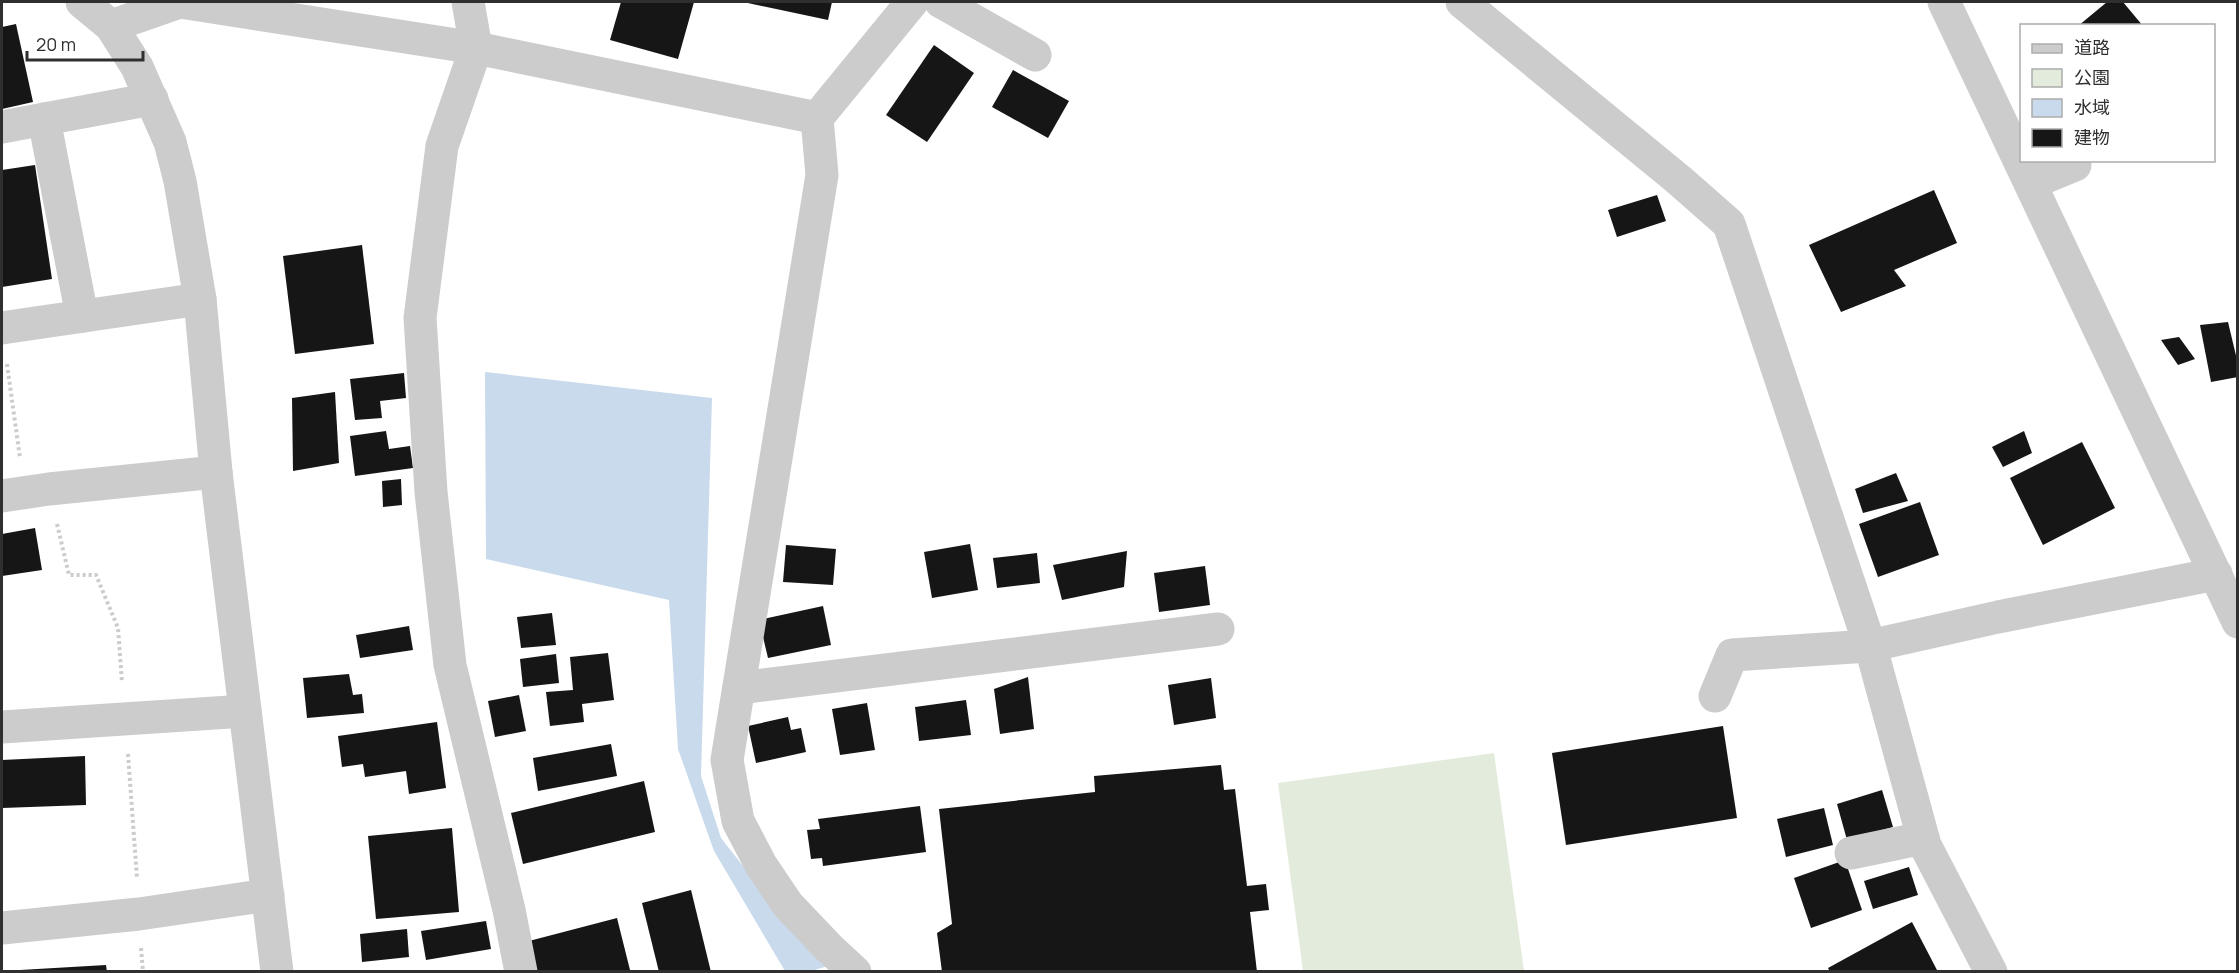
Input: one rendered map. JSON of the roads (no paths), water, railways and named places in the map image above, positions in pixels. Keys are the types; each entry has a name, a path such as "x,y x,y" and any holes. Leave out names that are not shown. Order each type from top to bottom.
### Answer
{"street":[{"path":"82,2 111,26 137,67 170,142 180,180 200,299 216,472 277,972"},
{"path":"111,26 180,2 476,48 817,118"},
{"path":"468,2 476,48 442,146 420,318 431,492 450,665 509,910 521,972"},
{"path":"855,972 788,905 761,865 738,821 727,760 822,175 817,118 912,2"},
{"path":"941,2 1035,55"},
{"path":"1462,2 1679,180 1729,224 1869,646 1923,838 1991,972"},
{"path":"1944,2 2020,160"},
{"path":"2,127 152,99"},
{"path":"44,119 82,316"},
{"path":"2021,162 2238,622"},
{"path":"2031,183 2075,165"},
{"path":"2,328 200,299"},
{"path":"25,493 216,472"},
{"path":"1715,696 1732,655 1869,646 1998,617 2216,574"},
{"path":"739,687 1218,629"},
{"path":"2,727 245,711"},
{"path":"1851,853 1923,838"},
{"path":"2,928 139,914 268,895"}],"water":[{"path":"485,372 712,398 701,776 721,838 776,908 828,966 811,971 785,971 714,851 678,749 669,600 486,559"}]}
